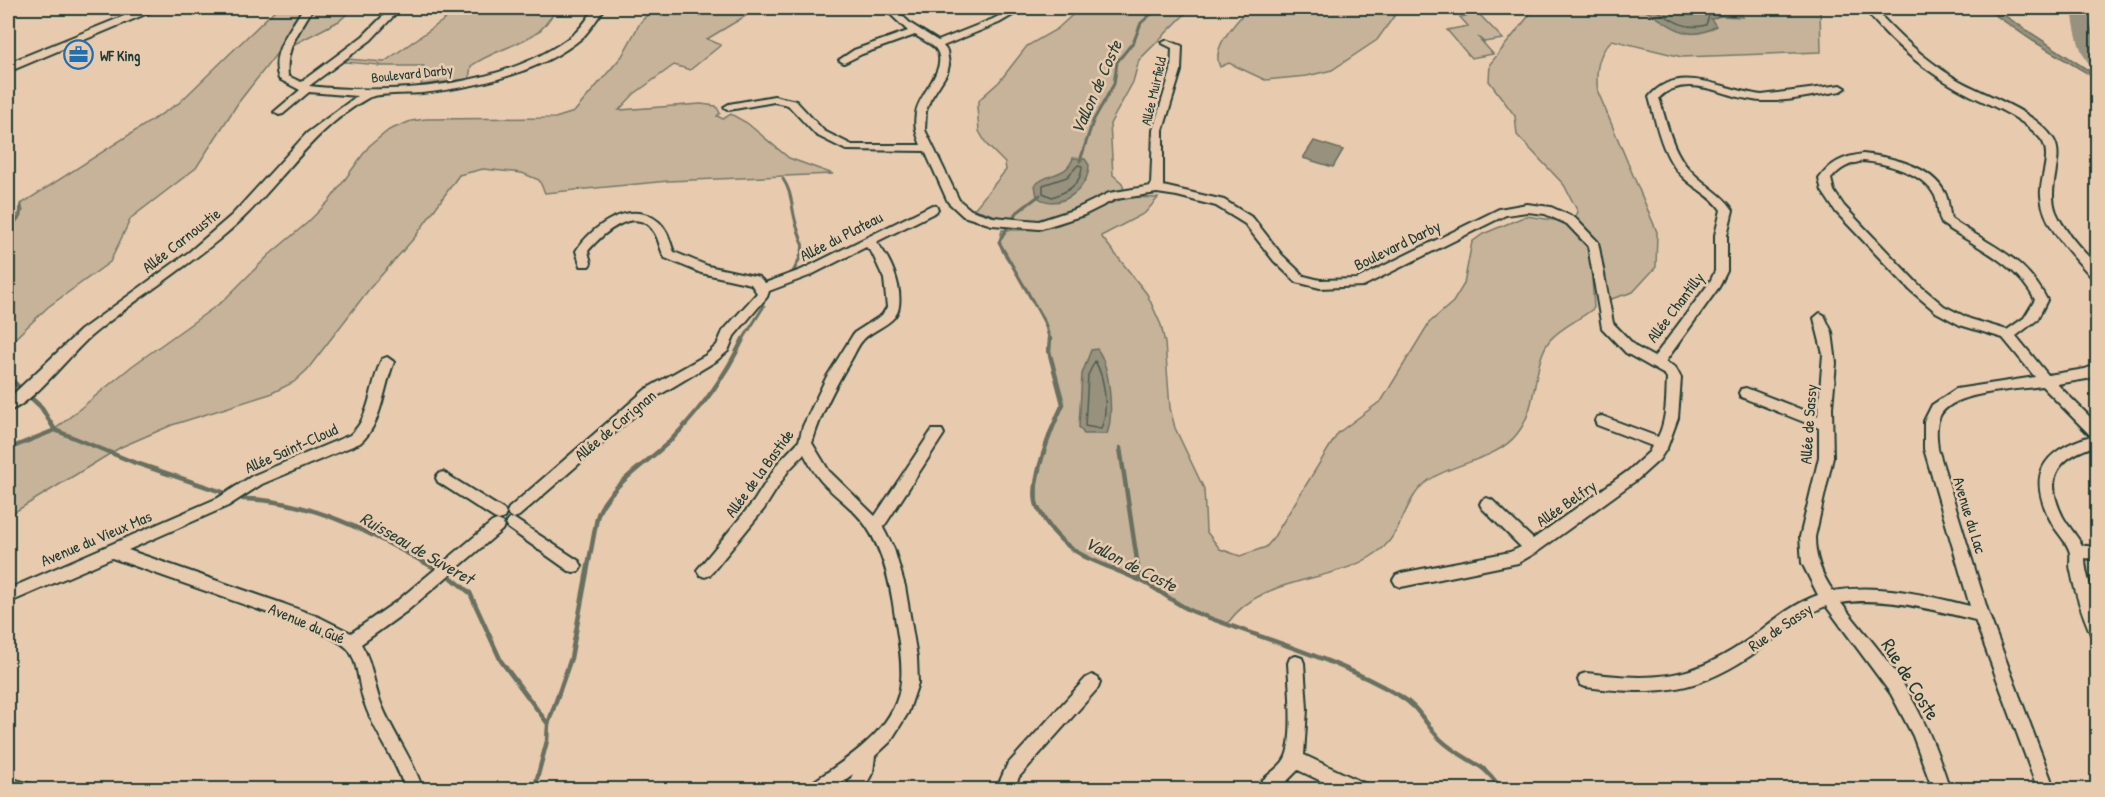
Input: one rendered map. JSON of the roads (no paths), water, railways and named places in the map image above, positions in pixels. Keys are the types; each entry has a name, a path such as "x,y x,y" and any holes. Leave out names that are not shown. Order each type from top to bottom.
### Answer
{"main road":[{"path":"8,68 126,12 154,8"}],"street":[{"path":"304,88 283,77 280,61 293,29 308,8"},
{"path":"279,112 304,88 367,38 396,8"},
{"name":"Boulevard Darby","path":"304,88 368,93 467,82 516,70 566,46 587,28 600,8"},
{"path":"889,8 914,32 937,45 996,21 1020,8"},
{"path":"1869,8 1930,66 2028,123 2044,135 2053,154 2044,182 2047,202 2053,218 2097,277"},
{"path":"844,60 858,52 914,32"},
{"name":"Allée Muirfield","path":"1157,189 1158,130 1178,46 1167,43"},
{"name":"Boulevard Darby","path":"937,45 942,51 944,65 921,111 921,130 954,202 967,213 992,221 1039,225 1080,212 1113,196 1157,189 1220,203 1249,221 1278,258 1300,279 1341,286 1359,284 1503,212 1527,207 1547,210 1571,221 1594,245 1607,325 1631,350 1670,371"},
{"name":"Allée Chantilly","path":"1656,364 1715,284 1720,272 1721,235 1727,210 1711,190 1686,174 1678,163 1654,97 1660,89 1670,83 1687,82 1762,99 1841,88"},
{"name":"Allée Carnoustie","path":"8,406 21,397 86,333 193,255 236,218 311,135 368,93"},
{"path":"729,107 756,100 774,99 792,103 820,133 850,148 928,148"},
{"path":"2008,335 2022,328 2036,313 2041,300 2035,285 2018,266 1998,251 1946,221 1938,191 1906,168 1866,157 1844,161 1830,168 1825,180 1828,191 1840,209 1914,287 1940,309 1965,322 2008,335 2046,381 2097,434"},
{"name":"Allée du Plateau","path":"763,290 805,273 932,209"},
{"path":"585,263 582,251 598,232 619,220 639,218 654,225 661,232 667,251 672,257 705,270 755,280 763,290"},
{"name":"Allée de la Bastide","path":"705,570 759,505 783,467 805,443 810,426 833,378 859,336 886,318 893,307 890,279 877,251 867,241"},
{"name":"Allée de Carignan","path":"351,642 402,606 651,393 711,358 723,348 728,334 763,294 763,290"},
{"name":"Allée de Sassy","path":"1820,318 1828,337 1831,356 1825,405 1826,455 1808,538 1809,562 1830,598"},
{"name":"Allée Saint-Cloud","path":"165,528 223,502 257,480 355,439 365,432 371,423 376,394 387,362"},
{"name":"Avenue du Lac","path":"2047,789 1981,615 1931,449 1929,424 1934,412 1944,401 1961,393 2087,374 2097,369"},
{"name":"Allée Belfry","path":"1401,580 1513,558 1532,548 1634,475 1662,444 1671,418 1674,378 1670,371"},
{"path":"1746,393 1825,424"},
{"path":"1602,421 1662,444"},
{"path":"876,527 937,434"},
{"path":"2097,439 2060,454 2047,468 2046,490 2056,519 2077,550 2077,568 2097,632"},
{"path":"805,443 824,474 866,514 876,527 891,563 902,606 910,665 908,692 895,720 867,754 816,789"},
{"path":"443,478 574,566"},
{"path":"1487,504 1532,548"},
{"name":"Avenue du Vieux Mas","path":"8,596 165,528"},
{"path":"2077,550 2097,554"},
{"name":"Avenue du Gué","path":"111,551 296,616 351,642 363,663 375,710 409,771 414,789"},
{"name":"Rue de Sassy","path":"1586,680 1638,687 1679,683 1711,672 1791,616 1809,605 1830,598 1852,596 1900,598 1981,615"},
{"name":"Rue de Coste","path":"1830,598 1890,678 1916,722 1942,789"},
{"path":"1264,789 1285,773 1295,760 1299,709 1296,663"},
{"path":"1004,789 1014,771 1092,683"},
{"path":"853,789 864,772 867,754"},
{"path":"1295,760 1360,789"},
{"path":"8,786 25,789"}],"water":[{"path":"1639,8 1741,8 1743,9 1739,13 1743,17 1720,16 1711,19 1716,26 1705,32 1694,33 1676,29"},
{"path":"1985,8 1993,8 2097,76 2097,79 2033,41"},
{"path":"1314,141 1343,150 1333,167 1303,158"},
{"path":"1073,158 1085,159 1089,165 1088,174 1078,190 1063,200 1054,202 1037,197 1035,185 1062,171"},
{"path":"1097,349 1105,366 1110,390 1109,426 1107,434 1084,434 1079,427 1082,374 1091,350"}],"waterway":[{"name":"Vallon de Coste","path":"1080,161 1093,121 1114,84 1117,62 1134,41 1141,23 1158,8"},
{"path":"2080,8 2084,37 2098,64"},
{"path":"783,179 789,192 803,247 793,272"},
{"name":"Vallon de Coste","path":"1040,195 1015,214 999,242 1045,323 1050,341"},
{"name":"Ruisseau de Suveret","path":"8,231 20,216 21,204"},
{"path":"742,341 764,306"},
{"path":"548,724 571,658 597,518 602,507 619,485 664,447 694,415 721,379 742,341"},
{"name":"Vallon de Coste","path":"1050,341 1049,351 1063,404 1038,471 1036,498 1038,508 1058,537 1081,554 1146,583 1187,609 1325,660 1400,696 1412,705 1445,743 1484,769 1503,790"},
{"name":"Ruisseau de Suveret","path":"8,376 22,390"},
{"name":"Ruisseau de Suveret","path":"28,395 41,407 55,430"},
{"path":"8,449 55,430"},
{"name":"Ruisseau de Suveret","path":"55,430 133,462 228,494"},
{"path":"1120,448 1140,580"},
{"name":"Ruisseau de Suveret","path":"243,499 270,501 321,513 369,534 440,571"},
{"name":"Ruisseau de Suveret","path":"447,574 470,593 501,661 548,724"},
{"name":"Ruisseau de Suveret","path":"534,790 547,741 548,724"}],"place":[{"name":"WF King","path":"79,55"}]}
